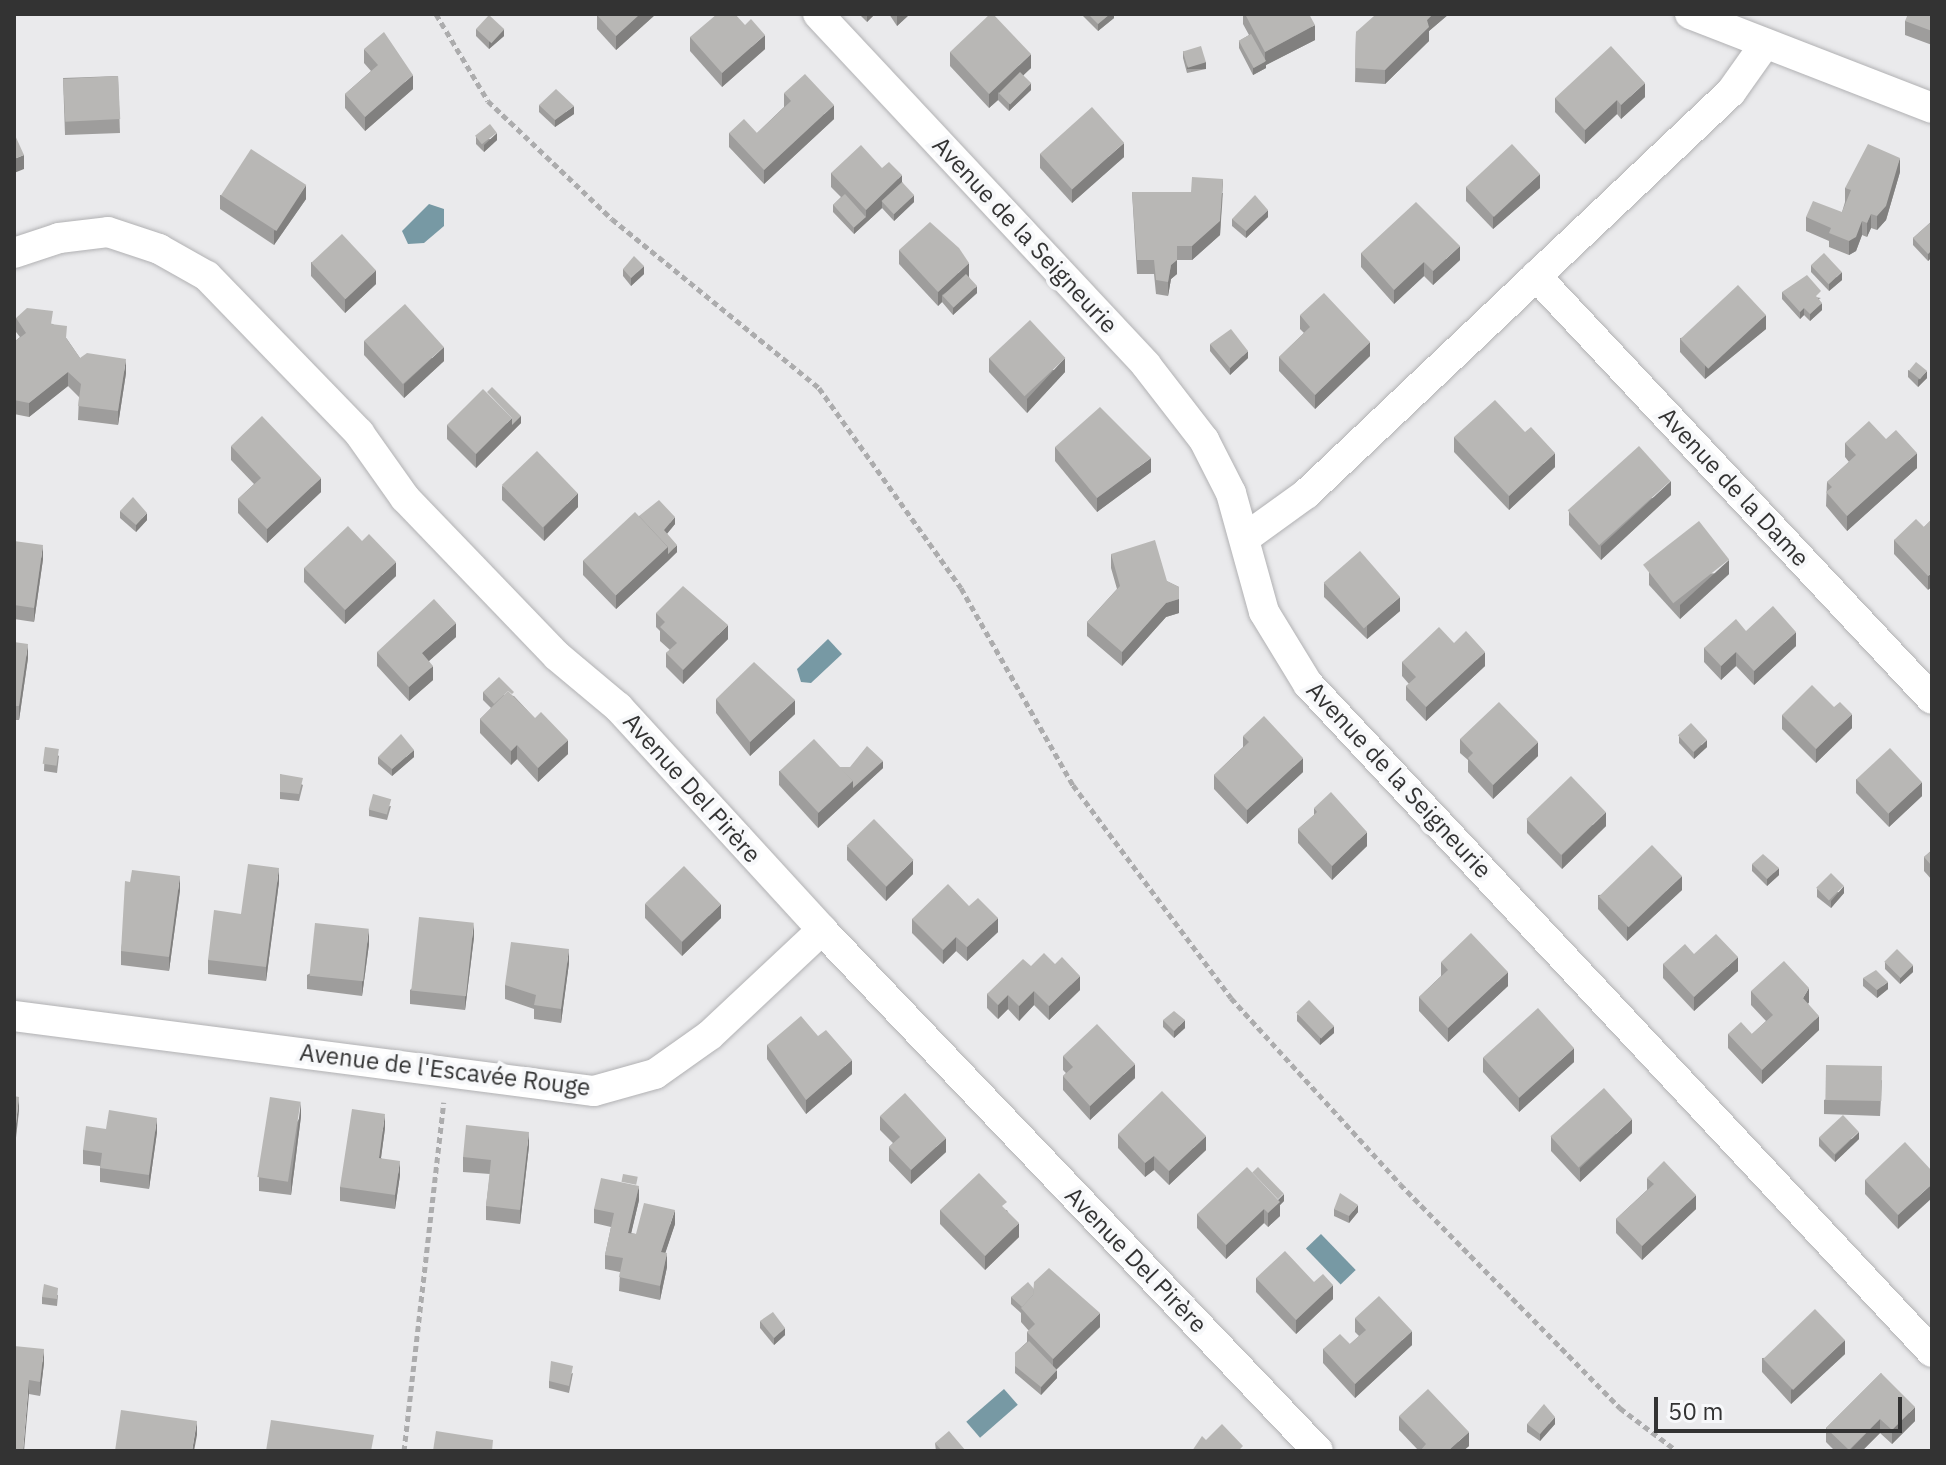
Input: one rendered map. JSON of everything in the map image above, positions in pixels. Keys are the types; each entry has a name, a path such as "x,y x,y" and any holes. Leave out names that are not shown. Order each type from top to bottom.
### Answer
{"street":[{"name":"Avenue de la Seigneurie","path":"818,14 1146,365 1204,440 1231,493 1264,612 1308,684 1932,1352"},
{"path":"1690,14 1932,108"},
{"path":"1245,538 1306,494 1731,92 1765,44"},
{"name":"Avenue Del Pirère","path":"14,253 59,238 108,232 159,249 207,276 359,433 405,498 557,656 618,707 822,930 1318,1451"},
{"name":"Avenue de la Dame","path":"1536,276 1932,699"},
{"name":"Avenue de l'Escavée Rouge","path":"14,1016 594,1091 655,1074 710,1035 822,930"}],"path":[{"path":"436,14 488,101 612,219 819,388 961,588 1073,785 1231,998 1400,1184 1620,1408 1677,1451"},
{"path":"404,1451 448,1072"}],"water":[{"path":"429,204 444,209 444,226 424,243 408,244 402,231"},
{"path":"828,639 842,654 811,683 801,682 797,669"},
{"path":"1321,1234 1356,1270 1341,1285 1306,1249"},
{"path":"1004,1389 1018,1405 980,1438 966,1422"}],"building":[{"path":"598,14 640,14 616,36"},
{"path":"717,14 735,14 745,25 751,19 765,35 722,73 690,37"},
{"path":"990,14 1031,54 989,94 950,52"},
{"path":"1088,14 1110,14 1098,24"},
{"path":"1245,14 1309,14 1315,25 1265,52"},
{"path":"1433,14 1427,20 1429,27 1385,70 1355,68 1356,32 1374,16"},
{"path":"1908,14 1932,14 1932,31 1905,21"},
{"path":"489,15 504,29 491,43 476,29"},
{"path":"384,32 413,75 365,117 345,94 378,65 364,49"},
{"path":"1251,34 1266,61 1254,68 1239,41"},
{"path":"1201,46 1206,62 1188,68 1183,52"},
{"path":"1611,46 1645,83 1621,105 1617,100 1585,130 1555,98"},
{"path":"1020,72 1031,83 1010,105 999,93"},
{"path":"805,74 834,105 764,170 729,133 744,119 757,133 791,101 784,93"},
{"path":"118,76 120,119 65,122 63,79"},
{"path":"556,89 574,106 555,120 539,105"},
{"path":"1092,107 1124,143 1072,190 1040,154"},
{"path":"490,124 497,133 482,144 475,136"},
{"path":"14,133 24,155 14,159"},
{"path":"1512,144 1540,174 1494,217 1466,187"},
{"path":"1868,144 1900,158 1886,206 1877,216 1871,214 1867,223 1862,221 1856,237 1849,241 1829,233 1831,228 1806,217 1813,201 1842,212 1851,190 1845,188"},
{"path":"861,145 882,168 889,162 902,175 866,210 831,173"},
{"path":"251,149 306,185 276,231 221,195"},
{"path":"1192,177 1223,179 1220,221 1192,246 1177,246 1177,260 1171,265 1168,282 1156,280 1154,260 1137,260 1132,192 1191,192"},
{"path":"902,182 914,195 894,214 882,201"},
{"path":"845,194 866,217 854,228 833,205"},
{"path":"1255,195 1268,210 1246,231 1232,219"},
{"path":"1416,202 1460,246 1433,271 1424,262 1394,290 1361,253"},
{"path":"1932,221 1932,250 1928,254 1913,238"},
{"path":"930,222 959,248 969,263 938,292 899,250"},
{"path":"342,234 376,271 345,299 311,263"},
{"path":"1824,253 1842,272 1829,284 1811,265"},
{"path":"634,256 644,266 631,278 623,269"},
{"path":"966,274 977,286 954,308 943,296"},
{"path":"1807,275 1821,291 1816,296 1822,303 1810,314 1804,308 1800,312 1782,292"},
{"path":"1738,285 1766,315 1708,369 1680,339"},
{"path":"1324,293 1370,342 1315,395 1279,357 1310,327 1300,315"},
{"path":"405,304 444,347 403,384 364,341"},
{"path":"27,308 53,311 51,324 67,326 66,338 80,358 87,353 126,359 118,411 78,406 81,384 68,372 29,403 14,400 14,342 26,333 16,318"},
{"path":"1030,320 1065,358 1025,396 989,358"},
{"path":"1231,329 1248,351 1230,368 1210,344"},
{"path":"1916,362 1927,371 1920,379 1909,371"},
{"path":"492,387 521,416 512,425 512,418 487,392"},
{"path":"483,389 512,418 476,454 447,425"},
{"path":"1495,400 1525,432 1531,427 1555,453 1509,496 1454,437"},
{"path":"1100,407 1151,458 1097,498 1055,447"},
{"path":"262,416 321,478 267,529 238,499 261,478 231,446"},
{"path":"1869,421 1886,439 1896,430 1917,453 1847,516 1826,492 1832,487 1827,482 1856,455 1845,443"},
{"path":"1639,446 1670,481 1599,545 1568,510"},
{"path":"537,451 578,493 543,527 502,485"},
{"path":"133,497 147,513 136,525 120,511"},
{"path":"659,500 675,517 664,530 677,545 668,554 668,547 639,516"},
{"path":"635,512 668,547 616,596 583,560"},
{"path":"1916,519 1924,527 1932,519 1932,573 1928,576 1894,540"},
{"path":"1699,521 1729,560 1673,603 1643,565"},
{"path":"348,526 362,541 369,534 396,562 345,610 304,568"},
{"path":"1155,540 1167,581 1179,587 1179,599 1166,603 1122,652 1087,622 1120,586 1111,554"},
{"path":"14,541 43,545 34,608 14,605"},
{"path":"1360,551 1400,597 1364,629 1324,582"},
{"path":"683,586 728,625 683,670 666,653 677,643 660,627 665,622 656,613"},
{"path":"434,599 456,623 422,653 433,666 409,687 377,652"},
{"path":"1773,606 1796,632 1754,671 1736,652 1721,666 1704,648 1736,619 1746,631"},
{"path":"1439,627 1454,643 1466,631 1485,652 1426,707 1406,686 1416,677 1402,662"},
{"path":"14,642 28,644 19,706 14,706"},
{"path":"754,662 795,700 750,742 716,699"},
{"path":"499,677 514,692 508,691 494,704 483,692"},
{"path":"1812,685 1834,707 1840,702 1852,714 1816,749 1782,715"},
{"path":"508,691 535,718 541,712 568,740 538,768 517,745 511,751 480,719"},
{"path":"1499,702 1538,742 1493,785 1468,758 1473,753 1460,739"},
{"path":"1264,716 1303,758 1247,810 1214,775 1249,742 1243,736"},
{"path":"1691,723 1707,740 1694,752 1678,735"},
{"path":"401,734 414,750 392,769 378,757"},
{"path":"814,739 853,781 819,813 780,771"},
{"path":"867,746 883,761 853,788 853,781 839,767 850,767"},
{"path":"45,747 59,749 56,766 43,764"},
{"path":"1890,748 1922,782 1888,814 1856,779"},
{"path":"280,774 303,778 299,794 280,792"},
{"path":"1571,776 1606,812 1561,855 1526,819"},
{"path":"1331,792 1367,832 1332,866 1298,829 1317,812 1314,808"},
{"path":"373,794 391,799 387,815 369,809"},
{"path":"874,819 914,860 886,886 847,845"},
{"path":"1652,845 1682,876 1629,927 1599,896"},
{"path":"1932,850 1932,866 1924,857"},
{"path":"1763,854 1779,868 1767,879 1752,864"},
{"path":"248,864 279,868 266,967 208,960 214,910 241,914"},
{"path":"684,866 721,904 682,942 645,904"},
{"path":"132,870 180,876 169,957 121,951 125,881 130,882"},
{"path":"1831,873 1844,886 1829,901 1816,888"},
{"path":"948,884 969,906 978,898 998,918 967,947 956,937 943,950 912,919"},
{"path":"419,917 474,923 466,996 411,991"},
{"path":"315,923 369,929 363,981 309,976"},
{"path":"1471,933 1508,972 1448,1028 1419,997 1448,970 1441,962"},
{"path":"1716,934 1738,957 1694,997 1663,964 1685,944 1694,954"},
{"path":"511,942 569,949 561,1009 534,1005 536,995 505,985"},
{"path":"1897,949 1913,965 1901,978 1884,962"},
{"path":"1044,953 1055,964 1062,957 1080,976 1049,1006 1034,991 1019,1006 1008,995 998,1005 987,994 1023,959 1031,966"},
{"path":"1784,961 1809,988 1803,998 1819,1016 1762,1070 1728,1034 1741,1022 1752,1034 1773,1015 1751,991"},
{"path":"1876,970 1888,982 1877,990 1863,978"},
{"path":"1309,1000 1334,1026 1321,1038 1296,1013"},
{"path":"1538,1008 1574,1048 1519,1098 1483,1058"},
{"path":"1174,1011 1185,1020 1174,1031 1163,1020"},
{"path":"801,1016 818,1036 826,1030 852,1060 806,1100 767,1045"},
{"path":"1097,1024 1135,1064 1090,1106 1063,1076 1073,1067 1063,1056"},
{"path":"1826,1065 1882,1066 1881,1101 1825,1100"},
{"path":"1604,1088 1632,1119 1579,1167 1550,1136"},
{"path":"1162,1091 1206,1136 1169,1171 1154,1156 1145,1163 1118,1134"},
{"path":"905,1093 946,1138 911,1170 889,1147 900,1137 880,1116"},
{"path":"14,1096 19,1097 14,1141"},
{"path":"270,1097 301,1102 288,1182 257,1177"},
{"path":"352,1109 385,1114 379,1158 400,1161 395,1195 340,1187"},
{"path":"109,1110 157,1118 149,1175 100,1168 102,1153 83,1150 86,1126 106,1129"},
{"path":"1843,1115 1859,1132 1835,1154 1819,1138"},
{"path":"466,1125 529,1132 520,1210 486,1206 491,1160 463,1157"},
{"path":"1905,1142 1932,1171 1932,1184 1898,1215 1865,1180"},
{"path":"1664,1161 1696,1195 1642,1246 1616,1219 1654,1184 1647,1178"},
{"path":"1247,1167 1280,1202 1268,1213 1264,1209 1226,1245 1197,1214"},
{"path":"1258,1167 1284,1194 1278,1199 1252,1173"},
{"path":"979,1173 1007,1202 1002,1206 1019,1223 985,1256 940,1210"},
{"path":"623,1174 638,1177 636,1185 621,1182"},
{"path":"601,1178 639,1186 628,1233 636,1234 644,1203 675,1210 661,1252 667,1253 660,1286 619,1277 623,1258 605,1255 614,1213 594,1209"},
{"path":"1340,1193 1358,1205 1349,1216 1334,1209"},
{"path":"1285,1251 1314,1282 1323,1274 1333,1285 1296,1320 1256,1278"},
{"path":"1049,1268 1100,1313 1053,1359 1027,1332 1035,1324 1021,1308 1033,1295 1034,1282"},
{"path":"1028,1282 1034,1289 1033,1295 1022,1307 1011,1297"},
{"path":"44,1284 58,1288 57,1299 42,1297"},
{"path":"1379,1296 1412,1331 1355,1384 1323,1349 1340,1334 1350,1344 1366,1330 1355,1318"},
{"path":"1815,1309 1845,1340 1793,1390 1763,1359"},
{"path":"773,1312 785,1328 774,1338 760,1321"},
{"path":"1029,1341 1057,1370 1041,1387 1015,1366 1015,1353"},
{"path":"14,1346 44,1349 40,1382 29,1380 23,1451 14,1451"},
{"path":"551,1361 573,1366 569,1386 549,1381"},
{"path":"1881,1373 1915,1407 1892,1430 1880,1419 1849,1450 1826,1428"},
{"path":"1428,1389 1469,1432 1448,1451 1420,1451 1426,1444 1399,1416"},
{"path":"1544,1404 1555,1417 1540,1434 1527,1424"},
{"path":"121,1410 197,1421 192,1451 115,1451"},
{"path":"271,1420 374,1435 371,1451 266,1451"},
{"path":"1222,1424 1243,1446 1242,1451 1192,1451 1202,1436 1206,1440"},
{"path":"436,1431 493,1440 492,1451 433,1451"},
{"path":"949,1431 966,1451 942,1451 935,1443"}]}
